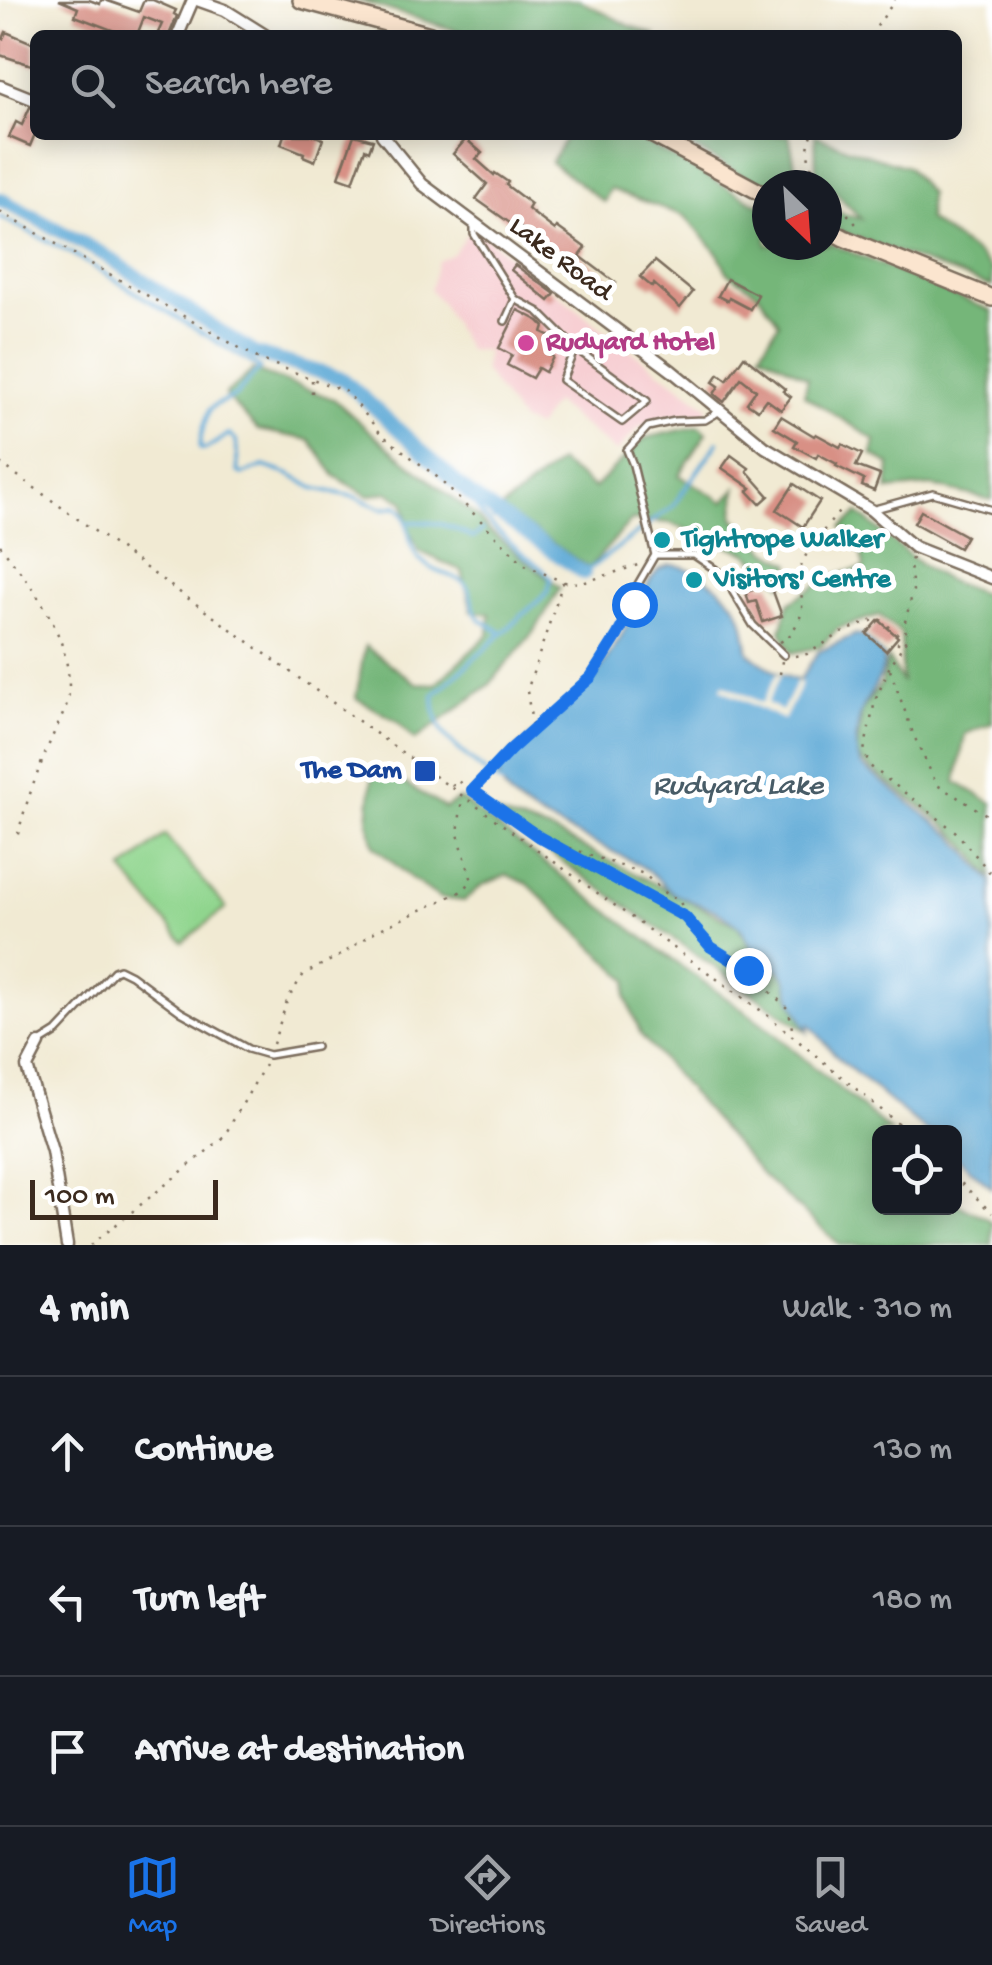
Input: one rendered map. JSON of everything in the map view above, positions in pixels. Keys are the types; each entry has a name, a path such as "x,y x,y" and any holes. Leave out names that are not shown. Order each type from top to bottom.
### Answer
{"street":[{"path":"180,30 194,0 224,10 257,30"},
{"path":"301,0 412,30"},
{"path":"0,86 30,98"},
{"name":"Lake Road","path":"386,140 422,184 765,447 871,510 914,547 992,578"},
{"path":"662,140 752,188"},
{"path":"842,237 992,298"},
{"path":"39,1044 28,1067 52,1151 67,1245"}],"lane":[{"path":"474,223 474,234 515,299 539,312 575,348 647,401 622,422 562,380 575,348"},
{"path":"504,321 515,299"},
{"path":"634,591 655,556 628,450 648,427 705,420 720,411"},
{"path":"871,510 933,493 992,510"},
{"path":"655,556 694,555 728,578 753,625 784,655"},
{"path":"39,1044 57,1032 119,969 182,1012 248,1049 269,1055 316,1047"}],"path":[{"path":"874,30 895,0"},
{"path":"810,140 806,148 812,170"},
{"path":"842,208 861,230"},
{"path":"0,212 259,359 347,392 382,436 437,477 525,565 553,579 582,583 655,556"},
{"path":"582,353 605,322"},
{"path":"312,379 312,400"},
{"path":"0,463 695,962 767,1015 900,1125"},
{"path":"774,644 788,638 801,617 804,607 798,576 805,557 850,499"},
{"path":"0,545 57,627 69,694 24,810 18,838"},
{"path":"914,547 906,640 875,701 864,751 870,766 956,832 992,875"},
{"path":"533,731 527,692 563,582"},
{"path":"472,790 591,677 634,604 634,591"},
{"path":"784,655 807,654 843,632 880,618 899,634 896,655"},
{"path":"780,674 782,665"},
{"path":"889,668 936,785 992,818"},
{"path":"451,788 456,780 539,837 685,917 711,947 748,970 790,1010 793,1039"},
{"path":"92,1245 223,1138 269,1055 288,998 304,974 374,932 462,891 472,881 458,834 462,796"},
{"path":"484,811 488,803"},
{"path":"539,837 644,874 668,896 680,901 685,917"},
{"path":"962,1184 992,1214"}],"shaded area":[{"path":"469,231 481,234 708,407 705,415 663,417 639,427 616,452 554,402 537,427 521,421 484,371 487,351 468,350 430,290 438,261 453,254"}],"green space":[{"path":"357,0 579,0 642,30 455,30"},
{"path":"564,140 640,140 752,201 752,260 842,260 842,248 992,311 992,500 931,486 888,490 890,465 872,454 875,440 804,395 808,378 760,352 779,323 758,293 727,272 719,255 685,216 610,189 604,202 551,162"},
{"path":"680,140 790,140 796,170 752,170 752,181"},
{"path":"815,140 827,140 908,167 929,194 928,220 978,255 992,270 992,287 842,232 842,213 861,219 842,199 842,170 816,170"},
{"path":"253,370 334,399 560,588 536,629 489,685 415,740 397,721 356,698 365,646 416,683 436,684 489,634 490,614 472,611 462,571 419,551 409,529 404,501 387,492 368,496 335,476 310,440 258,430 225,395"},
{"path":"699,426 707,433 679,475 724,502 736,488 734,518 767,551 791,564 782,585 747,553 670,523 632,520 589,568 501,509 559,462 594,488 645,438"},
{"path":"858,513 920,564 946,580 992,597 992,723 965,734 956,782 992,803 992,878 951,830 856,756 862,710 882,683 888,658 902,683 901,633 879,615 839,628 819,647 792,653 781,631 789,603 830,576 864,568 862,554 842,528"},
{"path":"373,770 396,778 445,808 460,799 763,1024 883,1125 872,1125 872,1215 962,1215 962,1207 992,1222 992,1245 840,1245 762,1175 641,1035 626,996 628,980 528,884 507,875 482,885 464,901 440,898 374,846 368,820"},
{"path":"492,813 551,831 738,926 754,952 787,979 789,994 808,1032"},
{"path":"165,835 226,908 183,942 123,870"}],"water":[{"name":"Rudyard Lake","path":"669,565 688,569 728,596 742,618 749,653 777,673 799,681 818,652 856,634 864,636 884,657 858,725 856,742 862,766 953,836 992,881 992,1188 962,1162 962,1125 919,1125 840,1060 809,1024 808,1032 784,976 757,956 731,920 676,895 632,861 531,812 503,786 496,770 594,679 658,570"}],"pier":[{"path":"777,673 781,675 767,703 782,711 797,681 802,683 784,720 721,689 723,684 762,703"}],"building":[{"path":"59,0 100,4 105,0 139,12 144,0 153,0 176,10 177,16 171,30 159,30 162,24 144,17 139,30 112,30 75,16 78,8"},
{"path":"6,32 30,42 30,64 0,55 0,38"},
{"path":"30,107 30,146 9,137 16,122 22,125"},
{"path":"282,140 323,140 315,161 281,144"},
{"path":"352,140 373,140 369,151 365,149 353,182 339,177"},
{"path":"465,140 482,153 476,159 531,204 530,211 586,248 580,256 616,283 608,294 557,253 476,199 487,184 453,154"},
{"path":"655,261 693,292 680,308 654,284 652,287 640,277"},
{"path":"515,265 555,294 549,301 511,270"},
{"path":"727,279 758,295 750,309 718,296"},
{"name":"Rudyard Hotel","path":"518,310 539,321 544,326 542,332 554,338 546,353 553,357 545,372 538,368 532,378 507,365 512,355 499,348"},
{"path":"744,356 791,397 781,410 766,399 758,410 747,403 756,390 741,378 724,402 714,394 719,386 713,382 719,374 727,380"},
{"path":"781,416 814,436 862,454 856,466 880,475 874,491 862,486 864,480 837,464 794,446 797,441 774,427"},
{"path":"731,455 749,468 747,471 769,496 760,504 748,491 751,488 722,468"},
{"path":"794,484 820,501 803,527 777,510"},
{"path":"921,511 966,536 959,548 914,523"},
{"path":"759,575 763,585 770,583 782,616 763,622 756,601 749,603 746,592 753,590 750,579"},
{"path":"879,620 898,637 886,651 867,634"}],"waterway":[{"path":"0,199 103,254 254,353 343,379 469,494 584,573"},
{"path":"0,217 71,253 260,368 235,396 209,410 200,449 229,434 236,440 238,472 243,474 264,466 314,488 355,497 383,509 397,506 417,556 465,584 476,614 501,633"},
{"path":"584,573 673,506 718,442"},
{"path":"469,494 491,525 551,579 548,592 434,695 445,735 503,784"},
{"path":"493,519 498,514"},
{"path":"410,522 443,525 473,538 482,530"}],"place":[{"name":"Rudyard Hotel","path":"526,343"},
{"name":"Tightrope Walker","path":"662,540"},
{"name":"Visitors' Centre","path":"694,580"},
{"name":"The Dam","path":"425,771"}],"route":[{"path":"634,604 591,677 472,790 539,837 685,917 711,947 748,970"}]}
